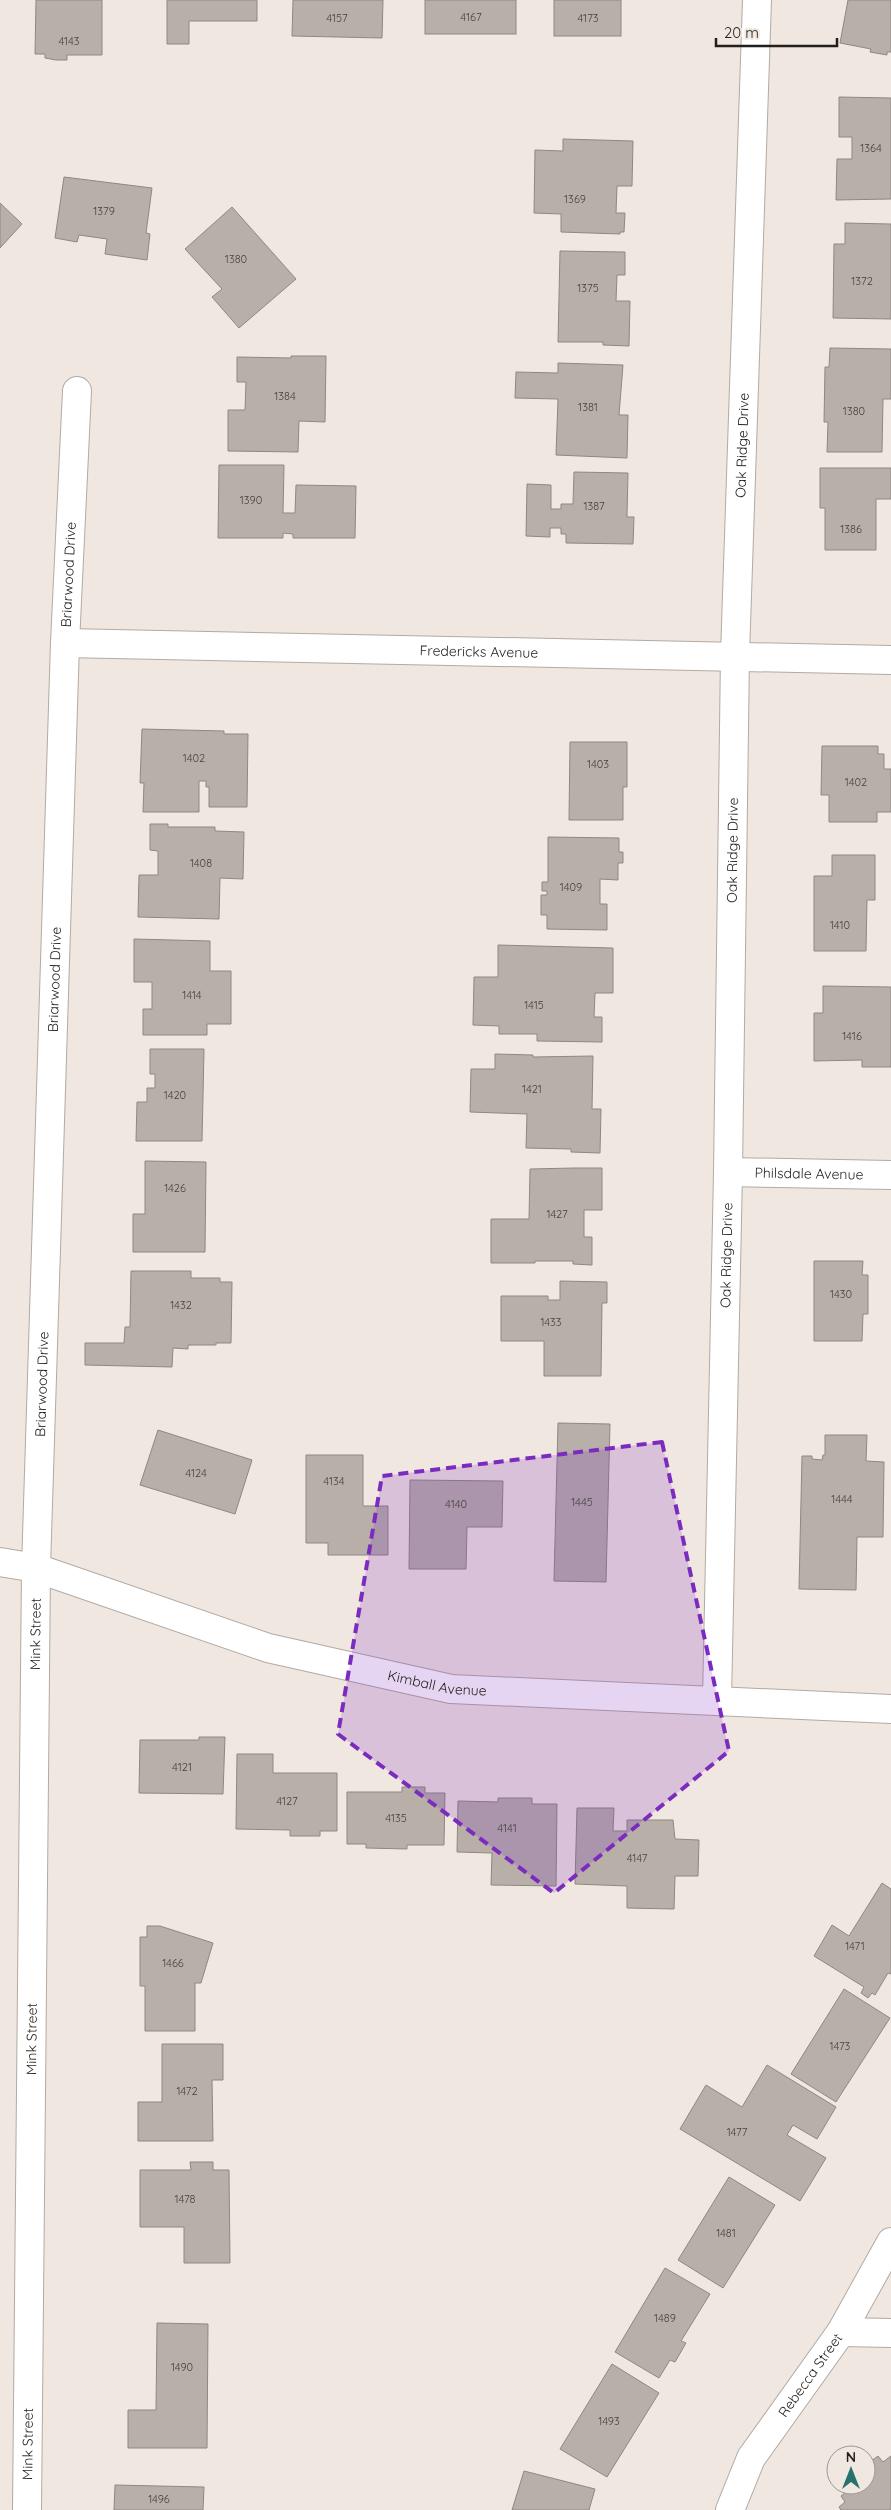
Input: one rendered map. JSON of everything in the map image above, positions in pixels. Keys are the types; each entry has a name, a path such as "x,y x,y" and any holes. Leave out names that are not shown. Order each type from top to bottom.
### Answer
{"street":[{"name":"Oak Ridge Drive","path":"717,1700 728,1172 735,656 757,0"},
{"name":"Briarwood Drive","path":"36,1568 65,643 77,391"},
{"name":"Fredericks Avenue","path":"65,643 891,660"},
{"name":"Philsdale Avenue","path":"728,1172 891,1175"},
{"name":"Kimball Avenue","path":"0,1562 36,1568 268,1648 451,1688 891,1708"},
{"name":"Mink Street","path":"27,2510 36,1568"},
{"name":"Rebecca Street","path":"730,2510 751,2458 841,2332 891,2242"},
{"path":"841,2332 891,2333"}],"highlighted area":[{"path":"662,1442 729,1751 554,1893 338,1734 382,1476"}],"building":[{"path":"36,0 102,0 102,55 67,55 67,60 56,60 45,58 45,54 35,54"},
{"path":"167,0 257,0 257,21 189,21 189,44 167,44"},
{"path":"293,0 383,0 382,38 292,36"},
{"path":"425,0 516,0 516,34 425,34"},
{"path":"554,0 621,0 621,36 554,36"},
{"path":"848,0 891,0 891,52 887,52 887,55 870,52 871,49 840,43"},
{"path":"839,97 891,98 891,199 836,200 837,159 852,159 852,137 839,137"},
{"path":"563,139 633,141 632,186 617,186 616,213 625,213 624,232 620,232 620,234 561,232 561,214 534,213 535,150 563,151"},
{"path":"64,177 152,188 146,233 150,234 147,260 105,254 107,239 79,235 77,242 55,238"},
{"path":"0,203 22,224 0,248"},
{"path":"232,207 296,279 239,328 212,297 222,289 185,249"},
{"path":"845,223 891,224 891,319 833,318 834,244 845,244"},
{"path":"560,251 625,252 625,275 617,275 616,301 630,301 629,346 603,345 603,342 558,342"},
{"path":"830,348 891,349 891,399 883,399 882,452 827,452 828,422 824,422 825,367 829,367"},
{"path":"291,356 326,356 325,422 299,421 298,452 228,451 228,410 245,410 246,382 237,382 237,357 291,358"},
{"path":"558,363 623,365 619,415 628,415 627,458 556,455 558,399 515,398 516,372 558,373"},
{"path":"219,465 284,465 283,513 295,513 296,485 356,486 355,538 293,538 293,534 283,533 283,538 218,538"},
{"path":"820,468 891,468 891,499 876,499 876,550 825,550 825,508 820,508"},
{"path":"574,472 628,473 627,517 634,517 633,544 566,543 566,534 561,534 561,528 550,528 550,537 526,536 527,484 551,485 551,509 561,509 561,504 573,504"},
{"path":"142,729 224,731 224,734 248,734 247,807 209,807 209,787 206,787 206,781 199,781 199,812 143,812 144,783 140,783"},
{"path":"570,742 627,742 627,787 623,787 623,820 569,820"},
{"path":"822,746 878,746 878,754 884,754 884,769 891,769 891,812 877,812 877,822 829,822 829,795 821,795"},
{"path":"150,824 168,824 168,827 215,827 215,831 244,832 243,879 220,878 219,919 138,917 139,875 158,875 158,851 150,850"},
{"path":"548,837 619,838 619,852 623,852 623,863 618,863 618,880 600,879 600,904 607,904 607,930 547,929 547,915 541,915 541,895 547,895 547,891 542,891 542,882 548,882"},
{"path":"832,855 875,855 875,900 867,900 866,951 814,951 814,876 832,876"},
{"path":"134,939 210,941 210,971 231,971 231,1024 207,1024 207,1035 143,1035 143,1009 152,1009 152,982 134,982"},
{"path":"498,945 613,948 613,993 595,993 594,1017 602,1017 602,1042 537,1041 537,1034 499,1034 499,1026 473,1025 474,977 498,977"},
{"path":"823,986 891,987 891,1067 862,1067 862,1060 814,1061 814,1013 823,1013"},
{"path":"150,1049 204,1049 202,1141 136,1141 137,1102 147,1102 147,1088 155,1088 155,1074 150,1074"},
{"path":"495,1054 533,1055 533,1057 593,1056 592,1109 601,1109 600,1153 571,1152 571,1149 526,1148 527,1114 470,1112 471,1069 495,1069"},
{"path":"145,1161 206,1162 205,1252 133,1252 133,1214 145,1214"},
{"path":"602,1168 602,1210 584,1210 584,1237 592,1237 592,1265 573,1264 573,1261 491,1263 491,1219 529,1219 530,1169"},
{"path":"814,1261 863,1261 862,1275 868,1275 868,1314 863,1314 862,1341 814,1341"},
{"path":"131,1271 191,1271 191,1278 220,1278 220,1282 232,1282 231,1343 188,1345 188,1349 173,1348 172,1367 85,1365 85,1343 124,1343 125,1327 130,1327"},
{"path":"560,1281 607,1282 607,1303 602,1303 601,1376 544,1376 544,1341 501,1341 501,1296 548,1296 548,1300 560,1300"},
{"path":"558,1423 610,1424 606,1582 554,1581"},
{"path":"158,1430 252,1460 235,1514 140,1485"},
{"path":"825,1435 867,1435 866,1461 884,1462 883,1537 857,1537 856,1590 799,1589 802,1456 812,1456 812,1459 822,1460 823,1455 825,1455"},
{"path":"306,1455 363,1455 363,1506 388,1506 388,1555 328,1555 328,1543 306,1543"},
{"path":"410,1480 503,1481 502,1527 467,1527 466,1569 409,1569"},
{"path":"199,1737 225,1737 223,1794 139,1793 140,1740 199,1740"},
{"path":"237,1754 273,1754 273,1773 337,1773 337,1831 320,1831 320,1836 290,1836 290,1830 236,1829"},
{"path":"402,1787 425,1787 425,1793 445,1793 444,1845 407,1845 407,1849 366,1848 366,1844 347,1844 347,1792 402,1792"},
{"path":"498,1798 532,1798 532,1804 557,1804 556,1886 491,1885 492,1853 457,1852 458,1801 498,1802"},
{"path":"577,1808 614,1808 613,1831 627,1831 627,1820 673,1820 675,1839 699,1840 698,1876 675,1876 674,1909 627,1908 627,1886 575,1884"},
{"path":"882,1883 891,1889 891,1974 888,1973 875,1995 872,1993 868,1998 861,1993 864,1987 814,1956 832,1925 849,1936"},
{"path":"147,1926 160,1926 213,1943 201,1983 195,1983 195,2031 145,2031 145,1986 140,1986 140,1937 147,1937"},
{"path":"844,1989 890,2018 836,2102 791,2074"},
{"path":"162,2044 223,2044 223,2080 212,2080 213,2141 138,2141 138,2102 162,2102"},
{"path":"767,2065 836,2107 817,2139 793,2125 787,2135 826,2158 800,2201 680,2129 706,2085 742,2107"},
{"path":"190,2162 213,2162 213,2170 229,2170 230,2263 184,2263 184,2227 140,2227 140,2170 191,2170"},
{"path":"729,2177 775,2205 723,2288 678,2260"},
{"path":"665,2268 710,2294 681,2341 686,2343 675,2362 670,2360 659,2378 615,2352"},
{"path":"157,2323 208,2324 207,2448 128,2448 128,2410 156,2410"},
{"path":"612,2364 659,2393 607,2477 560,2449"},
{"path":"878,2456 883,2462 891,2456 891,2510 841,2510 839,2507 845,2502 841,2496 842,2495 876,2495 876,2458"},
{"path":"524,2471 595,2489 589,2510 512,2510"},
{"path":"115,2485 204,2487 203,2510 114,2510"}]}
